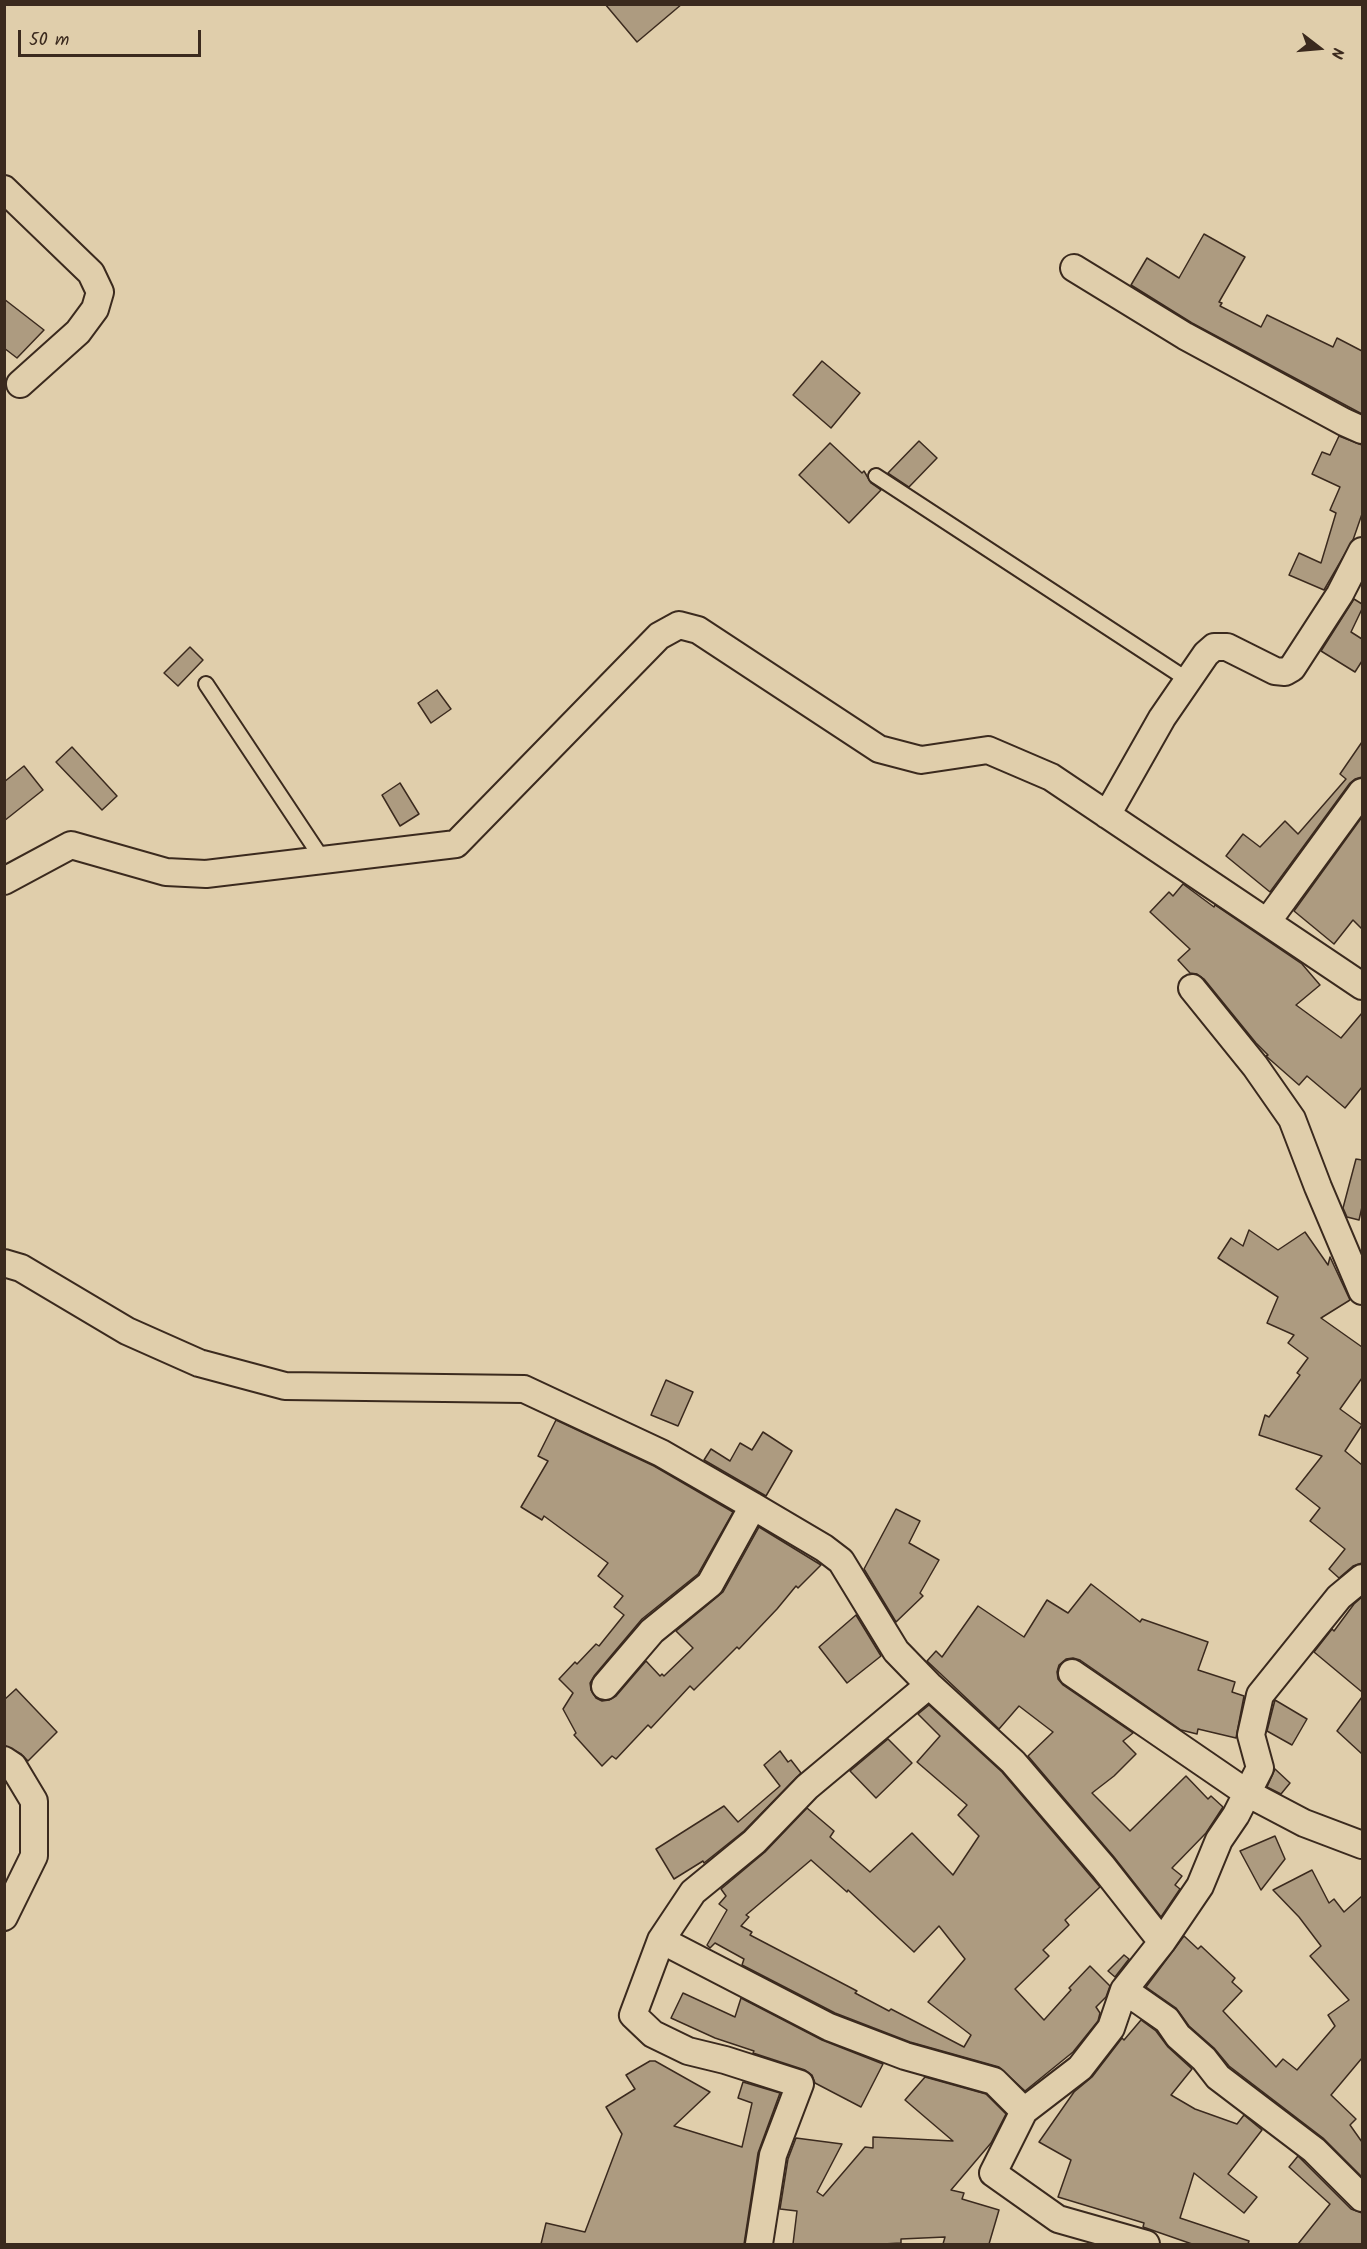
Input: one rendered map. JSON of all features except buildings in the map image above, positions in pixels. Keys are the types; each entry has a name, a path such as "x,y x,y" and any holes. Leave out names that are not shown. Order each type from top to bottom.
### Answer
{"street":[{"path":"4,189 91,273 100,292 95,309 78,332 20,384"},
{"path":"1074,268 1185,336 1362,430"},
{"path":"1107,815 1162,718 1206,654 1214,647 1227,647 1275,671 1285,672 1292,668 1340,594 1362,551"},
{"path":"4,881 71,845 166,872 206,874 456,844 658,636 679,625 698,630 879,749 921,760 988,750 1051,777 1362,986"},
{"path":"1268,922 1362,792"},
{"path":"1192,988 1255,1066 1292,1119 1362,1291"},
{"path":"4,1263 21,1268 127,1331 199,1363 285,1386 524,1389 661,1453 753,1506 824,1548 841,1561 896,1651 929,1685 1013,1762 1103,1867 1162,1942"},
{"path":"605,1686 652,1631 710,1584 753,1506"},
{"path":"1146,2244 1058,2219 993,2174 1024,2111 1080,2068 1111,2028 1124,1990 1162,1942 1200,1886 1219,1839 1236,1815 1260,1768 1251,1735 1260,1695 1339,1597 1362,1578"},
{"path":"1072,1673 1247,1793 1304,1823 1362,1845"},
{"path":"759,2244 774,2155 800,2084 725,2060 688,2051 653,2034 633,2015 662,1940 693,1892 754,1842 807,1787 929,1685"},
{"path":"4,1760 13,1766 34,1801 34,1856 4,1917"},
{"path":"662,1940 829,2027 905,2056 994,2081 1024,2111"},
{"path":"1124,1990 1167,2020 1178,2036 1204,2060 1218,2077 1314,2150 1362,2198"}],"lane":[{"path":"876,477 1188,680"},
{"path":"206,684 323,860"}]}
